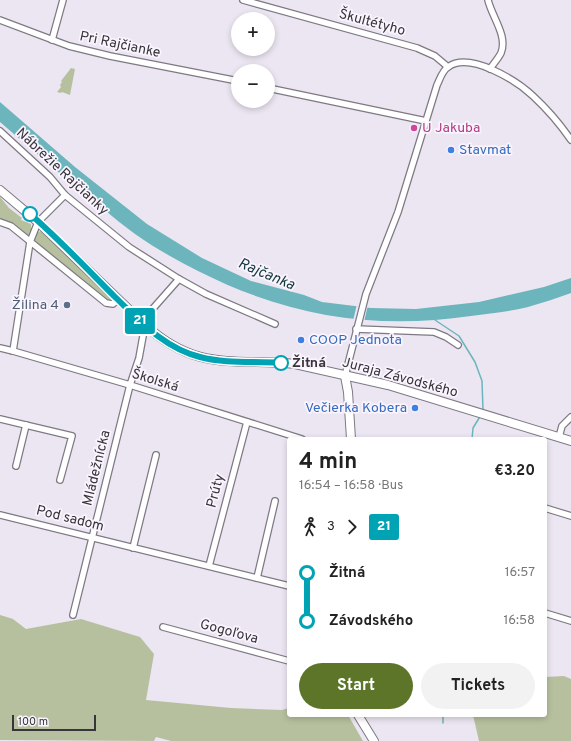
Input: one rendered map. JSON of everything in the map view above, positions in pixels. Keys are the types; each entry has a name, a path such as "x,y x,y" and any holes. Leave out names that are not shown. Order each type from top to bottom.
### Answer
{"street":[{"path":"52,40 63,0"},
{"name":"Škultétyho","path":"243,0 417,48 430,53 448,67"},
{"path":"488,0 503,42 501,52 490,69"},
{"name":"Pri Rajčianke","path":"0,20 69,46 110,56 231,81"},
{"path":"351,437 348,392 345,376 364,300 398,212 440,78 448,67 462,63 477,64 510,78 533,95 554,118 571,140"},
{"path":"275,89 426,121"},
{"name":"Nábrežie Rajčianky","path":"0,131 50,177 65,195 129,247 179,279 206,294 275,324"},
{"name":"Juraja Závodského","path":"0,190 38,222 143,324 171,346 200,358 234,362 285,363 388,385 571,441"},
{"path":"13,351 30,242 38,222 65,195"},
{"path":"0,222 11,226 106,303 113,304 118,299"},
{"path":"143,324 179,279"},
{"name":"Mládežnícka","path":"73,615 130,385 139,358 143,324"},
{"path":"357,327 434,332 446,337 458,346"},
{"name":"Školská","path":"0,348 130,385 296,437"},
{"path":"559,437 562,426 571,417"},
{"path":"0,420 72,436 60,480"},
{"name":"Prúty","path":"209,566 247,422"},
{"path":"16,466 26,425"},
{"path":"133,548 156,455"},
{"path":"257,578 276,501"},
{"path":"547,509 571,516"},
{"name":"Pod sadom","path":"0,515 287,586"},
{"path":"547,614 571,621"},
{"name":"Gogoľova","path":"163,627 287,660"},
{"path":"359,717 374,741"}],"green space":[{"path":"71,68 75,69 70,95 57,92 61,87 61,81"},
{"path":"0,197 9,208 22,218 21,220 31,224 31,228 38,232 41,231 111,298 111,301 108,302 12,224 0,219"},
{"path":"0,615 13,619 26,629 81,619 140,637 154,654 146,700 231,708 282,710 287,709 287,717 349,717 363,741 171,741 156,737 154,741 0,740"},
{"path":"564,676 571,679 571,741 479,741 473,717 547,717 547,677"}],"water":[{"path":"0,102 75,167 147,224 202,258 251,281 304,295 322,302 371,308 416,309 479,302 544,287 571,278 571,293 514,310 434,320 399,321 365,320 331,316 297,309 264,299 231,286 173,258 136,235 103,208 101,209 0,122"}],"pier":[{"path":"357,304 368,305 364,322 353,321"}],"waterway":[{"path":"435,320 459,336 475,362 482,381 483,410"},
{"path":"472,437 473,428 481,415"},
{"path":"443,717 443,723"}],"bus line":[{"name":"21","path":"30,214 153,333 171,346 200,358 211,360 281,363"}],"place":[{"name":"U Jakuba","path":"414,128"},
{"name":"Stavmat","path":"451,150"},
{"name":"Žilina 4","path":"67,305"},
{"name":"COOP Jednota","path":"301,340"},
{"name":"Žitná","path":"281,363"},
{"name":"Večierka Kobera","path":"415,408"}],"water label":[{"name":"Rajčanka","path":"266,275"}]}
